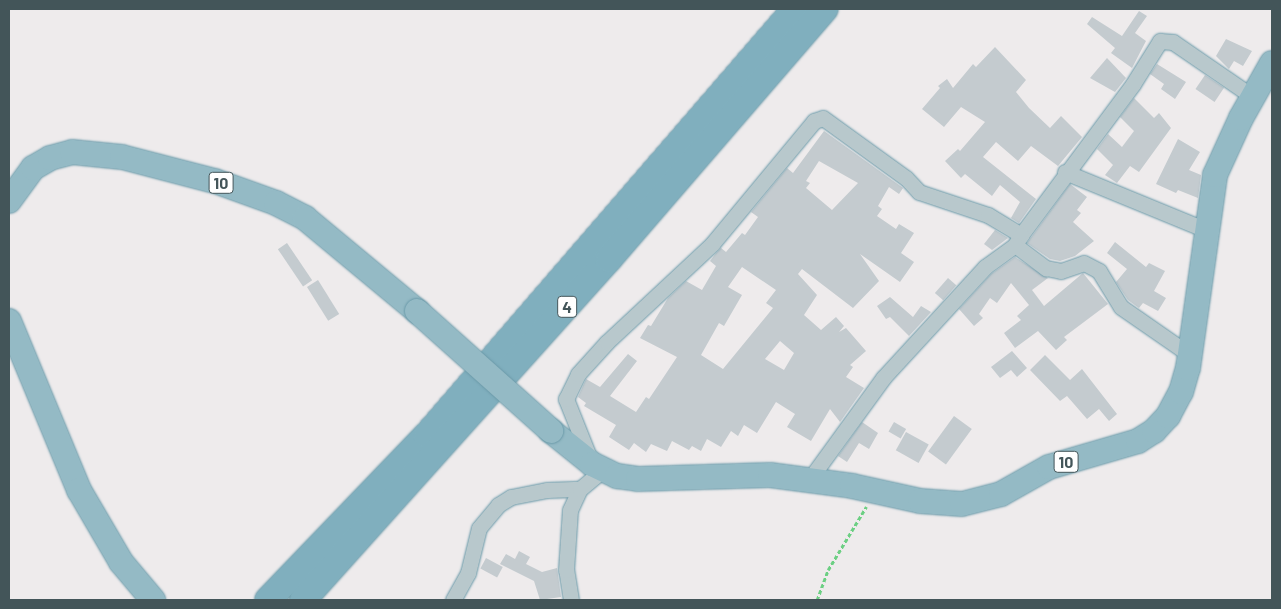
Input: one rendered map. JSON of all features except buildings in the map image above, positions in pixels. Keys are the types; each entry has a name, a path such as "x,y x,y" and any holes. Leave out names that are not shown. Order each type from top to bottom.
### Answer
{"highway":[{"name":"4","path":"270,598 427,435 795,9"},
{"name":"4","path":"303,600 551,325 824,9"},
{"name":"10","path":"9,201 33,168 72,152 122,157 215,181 276,203 305,218 417,311 551,431 598,467 638,479 723,475 809,480 920,501 962,504 1001,494 1049,467 1138,441 1154,431 1168,416 1181,392 1190,355 1209,230 1215,175 1252,97 1272,63"},
{"path":"9,321 79,490 121,562 153,600"}],"street":[{"path":"809,480 883,378 985,267 1018,240 1065,172 1132,84 1160,41 1173,42 1252,97"},
{"path":"571,600 566,570 570,510 580,490 598,467 566,399 578,374 607,342 712,244 814,121 823,118 833,123 906,178 919,192 988,215 1018,240 1046,268 1061,271 1084,263 1100,271 1121,307 1190,355"},
{"path":"1065,172 1209,230"},
{"path":"453,600 468,574 479,528 498,505 511,497 547,490 580,490"}],"path":[{"path":"816,600 828,570 875,492"}]}
